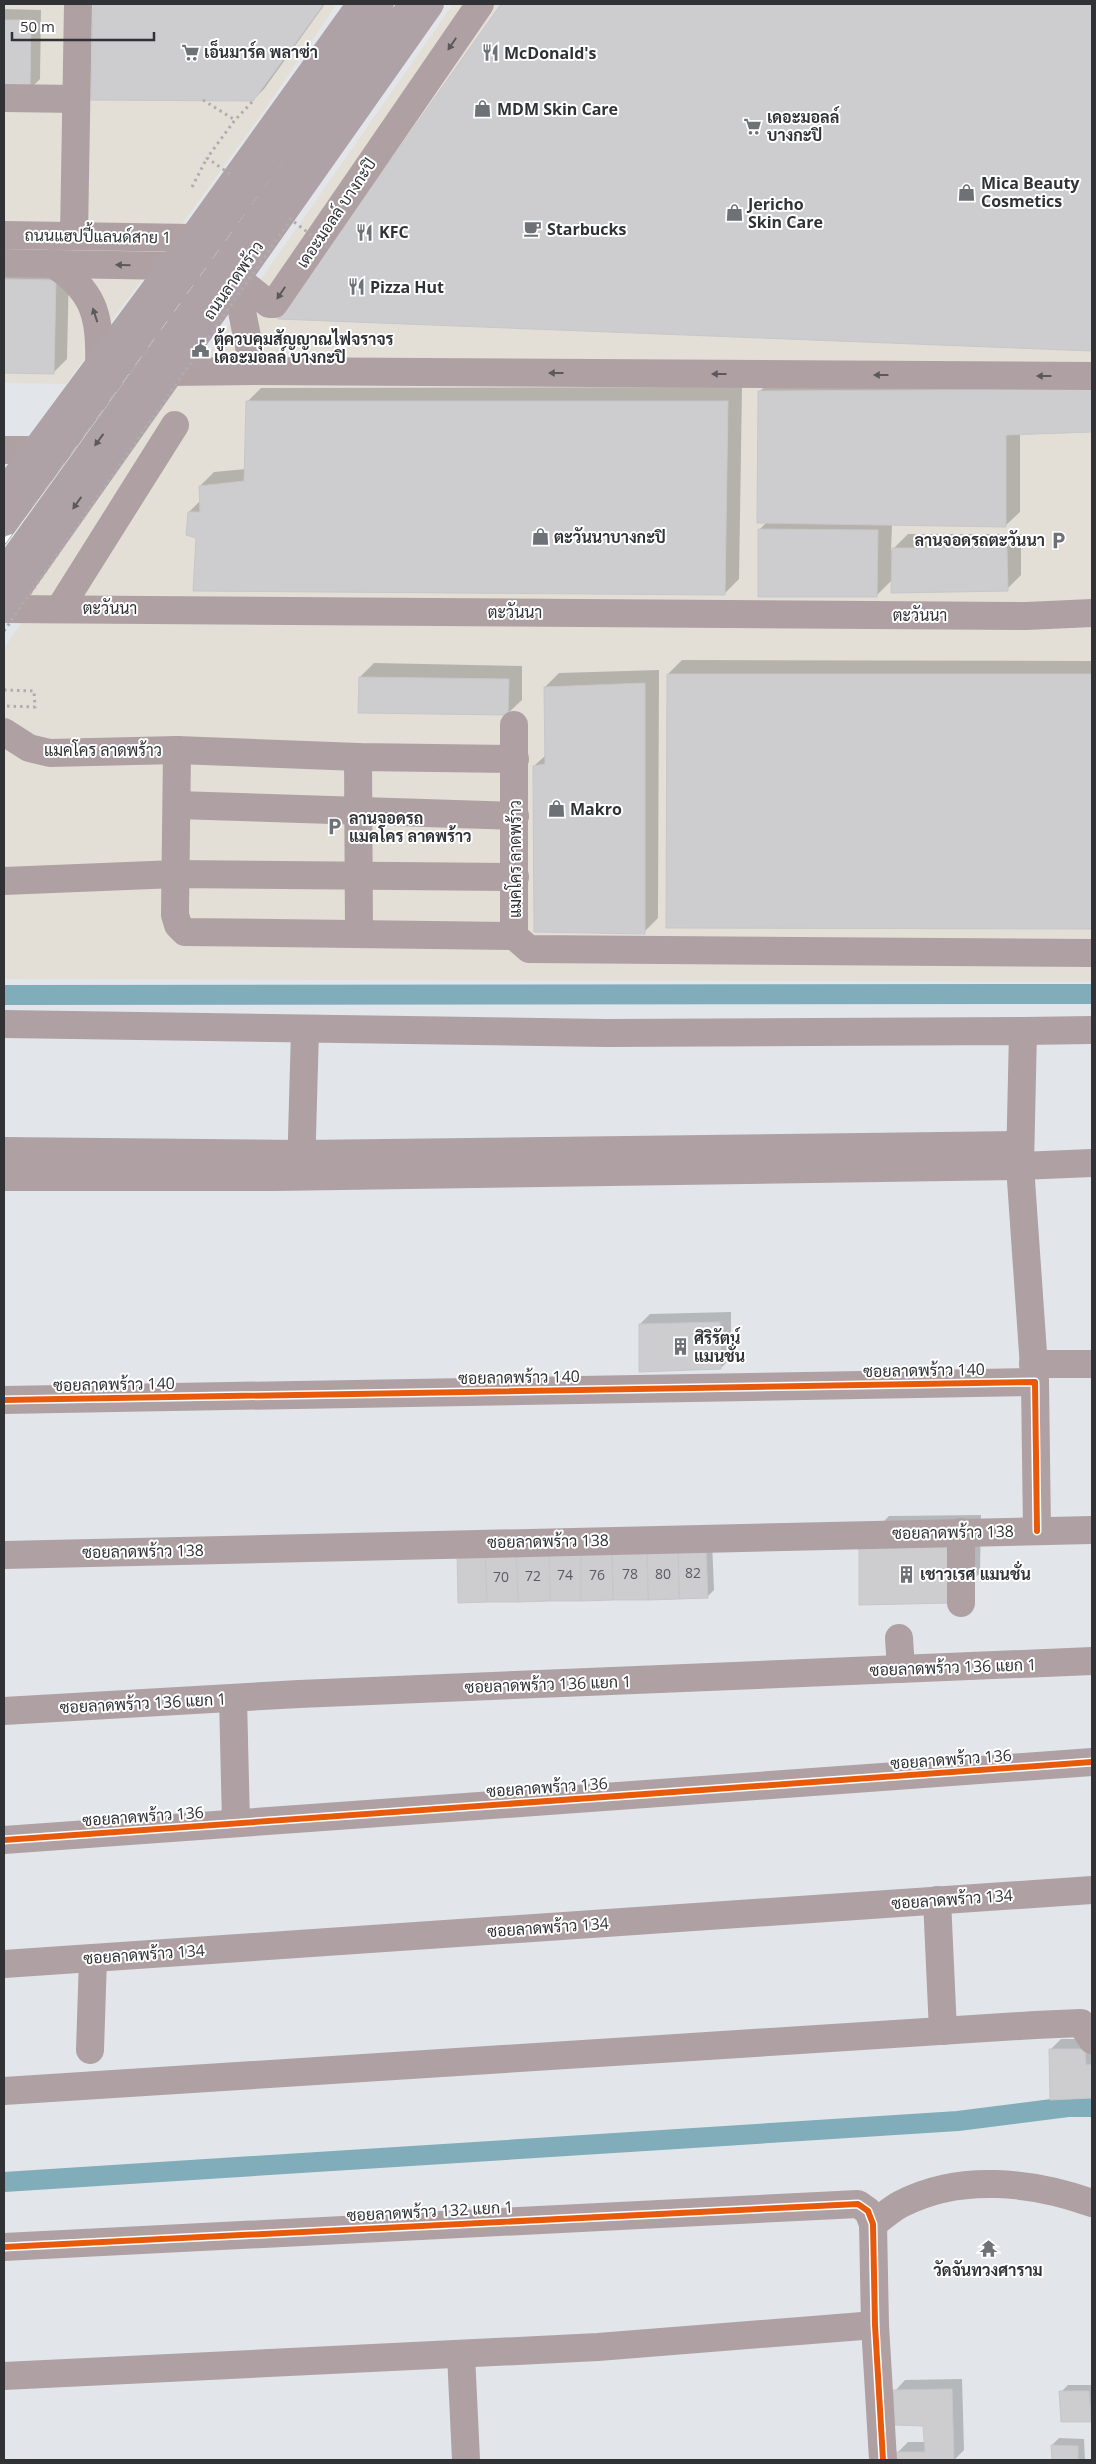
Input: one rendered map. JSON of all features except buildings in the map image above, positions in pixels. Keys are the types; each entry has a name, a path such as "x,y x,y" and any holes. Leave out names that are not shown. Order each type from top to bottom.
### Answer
{"main road":[{"path":"4,493 193,238 361,4"},
{"path":"4,522 380,4"},
{"path":"4,573 413,4"},
{"name":"ถนนลาดพร้าว","path":"4,608 238,273 430,4"},
{"path":"193,238 238,273"},
{"path":"172,266 238,273"}],"street":[{"path":"74,235 78,4"},
{"name":"เดอะมอลล์ บางกะปิ","path":"238,273 269,304 274,304 480,4"},
{"path":"4,98 76,98"},
{"name":"ถนนแฮปปี้แลนด์สาย 1","path":"4,235 193,238"},
{"name":"ถนนแฮปปี้แลนด์สาย 1","path":"4,263 172,266"},
{"path":"52,263 72,277 83,289 92,306 100,341 99,363"},
{"path":"238,273 254,371"},
{"path":"169,372 1092,376"},
{"path":"60,608 175,425"},
{"path":"4,450 35,450"},
{"name":"ตะวันนา","path":"4,608 1026,616 1092,614"},
{"path":"514,725 514,759"},
{"name":"แมคโคร ลาดพร้าว","path":"4,732 29,748 50,753 177,750 514,759 514,936 185,932 178,925 175,915 177,750"},
{"path":"358,756 358,933"},
{"path":"177,805 515,816"},
{"path":"4,881 176,874 358,874 515,877"},
{"path":"514,936 529,949 1092,953"},
{"path":"4,1024 606,1033 1092,1030"},
{"path":"292,1169 305,1030"},
{"path":"1023,1031 1020,1156 1034,1373 1036,1531"},
{"path":"4,1151 292,1169"},
{"path":"4,1176 1020,1156 1092,1163"},
{"name":"ซอยลาดพร้าว 140","path":"4,1400 1034,1373 1092,1364"},
{"name":"ซอยลาดพร้าว 138","path":"4,1555 1092,1530"},
{"path":"960,1532 961,1603"},
{"path":"899,1638 901,1669"},
{"name":"ซอยลาดพร้าว 136 แยก 1","path":"4,1711 233,1698 1092,1661"},
{"path":"233,1698 236,1823"},
{"name":"ซอยลาดพร้าว 136","path":"4,1840 1092,1762"},
{"name":"ซอยลาดพร้าว 134","path":"4,1964 1092,1890"},
{"path":"937,1900 943,2031"},
{"path":"90,2050 93,1958"},
{"path":"4,2091 1035,2025 1081,2023 1092,2040"},
{"path":"883,2460 866,2214 900,2204 920,2195 977,2184 1027,2185 1092,2203"},
{"name":"ซอยลาดพร้าว 132 แยก 1","path":"4,2247 866,2214"},
{"path":"4,2376 598,2347 875,2325"},
{"path":"461,2354 466,2460"}],"path":[{"path":"203,100 235,120"},
{"path":"192,188 207,158"},
{"path":"4,631 291,218"},
{"path":"4,690 34,691 34,707 4,706"}],"shaded area":[{"path":"4,4 337,4 261,115 66,384 4,383"},
{"path":"453,4 1092,4 1092,982 4,979 4,648 31,609 4,609 169,372 196,372"}],"waterway":[{"path":"4,995 1092,994"},
{"path":"4,2182 958,2121 1068,2107 1092,2107"}],"railway":[{"path":"4,542 396,4"}],"cycle path":[{"path":"4,1400 1035,1382 1037,1531"},
{"path":"4,1840 1092,1762"},
{"path":"4,2247 858,2204 868,2211 873,2224 875,2325 883,2460"}],"place":[{"name":"เอ็นมาร์ค พลาซ่า","path":"190,52"},
{"name":"McDonald's","path":"490,53"},
{"name":"MDM Skin Care","path":"483,109"},
{"name":"เดอะมอลล์ บางกะปิ","path":"753,126"},
{"name":"Mica Beauty Cosmetics","path":"967,192"},
{"name":"Jericho Skin Care","path":"734,213"},
{"name":"Starbucks","path":"533,229"},
{"name":"KFC","path":"365,232"},
{"name":"Pizza Hut","path":"356,287"},
{"name":"ตู้ควบคุมสัญญาณไฟจราจร เดอะมอลล์ บางกะปิ","path":"200,348"},
{"name":"ตะวันนาบางกะปิ","path":"540,537"},
{"name":"ลานจอดรถตะวันนา","path":"1059,540"},
{"name":"Makro","path":"556,809"},
{"name":"ลานจอดรถ แมคโคร ลาดพร้าว","path":"335,827"},
{"name":"ศิริรัตน์ แมนชั่น","path":"680,1347"},
{"name":"เชาวเรศ แมนชั่น","path":"906,1574"},
{"name":"วัดจันทวงศาราม","path":"988,2248"}]}
